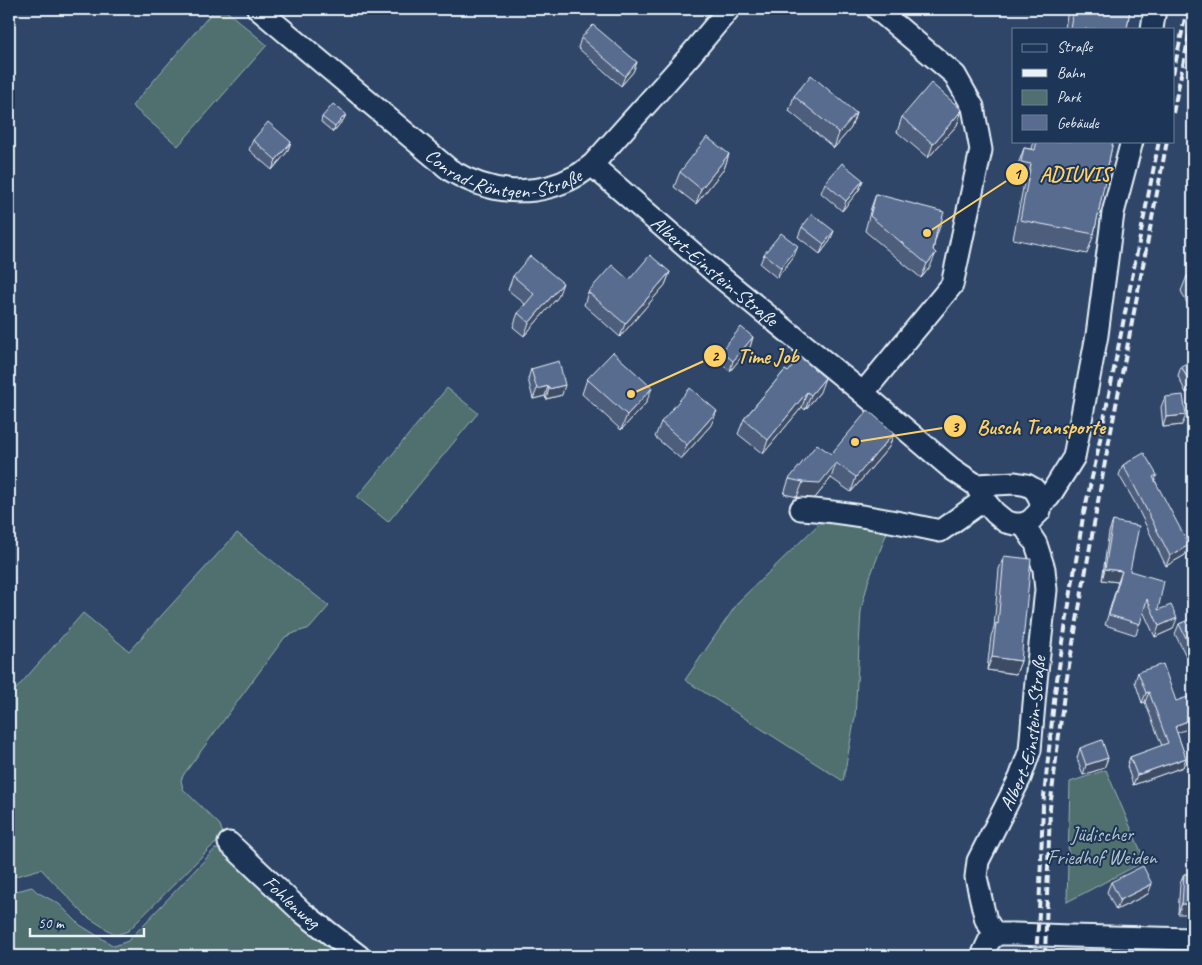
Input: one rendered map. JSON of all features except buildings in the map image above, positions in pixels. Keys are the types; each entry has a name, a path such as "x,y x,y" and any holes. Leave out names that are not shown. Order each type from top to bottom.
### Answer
{"street":[{"name":"Conrad-Röntgen-Straße","path":"258,9 450,170 465,179 488,187 525,191 543,188 577,176 592,165 688,58 729,9"},
{"path":"863,393 952,285 981,150 974,107 955,75 877,9"},
{"path":"1152,28 1155,9"},
{"path":"1041,503 1049,497 1074,458 1097,335 1113,213 1132,142"},
{"name":"Albert-Einstein-Straße","path":"592,165 717,274 863,393 980,492 995,513 1006,522 1023,524 1036,544 1044,569 1046,590 1030,750 1020,778 978,861 976,877 986,920 997,934"},
{"path":"801,509 866,516 940,530 980,492 1015,483 1034,489 1041,503 1040,511 1034,518 1023,524"},
{"name":"Fohlenweg","path":"228,843 302,912 359,956"},
{"path":"982,956 989,941 997,934 1193,939"}],"green space":[{"path":"215,9 224,9 267,45 178,146 132,106"},
{"path":"447,388 478,413 388,522 357,497"},
{"path":"826,517 889,527 868,582 861,611 855,717 843,781 685,680 739,601"},
{"path":"237,533 329,606 310,628 285,637 181,780 183,789 220,825 224,837 211,847 128,931 116,935 86,916 41,869 9,878 9,697 83,613 129,651"},
{"name":"Jüdischer Friedhof Weiden","path":"1106,770 1145,861 1067,902 1070,782"},
{"path":"215,849 227,850 346,956 9,956 9,893 32,887 37,892 59,904 80,925 114,946 128,941"}],"railway":[{"path":"1174,69 1187,9"},
{"path":"1174,108 1193,17"},
{"path":"1036,956 1043,806 1055,692 1083,517 1159,142"},
{"path":"1045,956 1050,808 1064,694 1105,462 1167,142"}],"place":[{"name":"ADIUVIS","path":"927,233"},
{"name":"Time Job","path":"631,394"},
{"name":"Busch Transporte","path":"855,442"}]}
